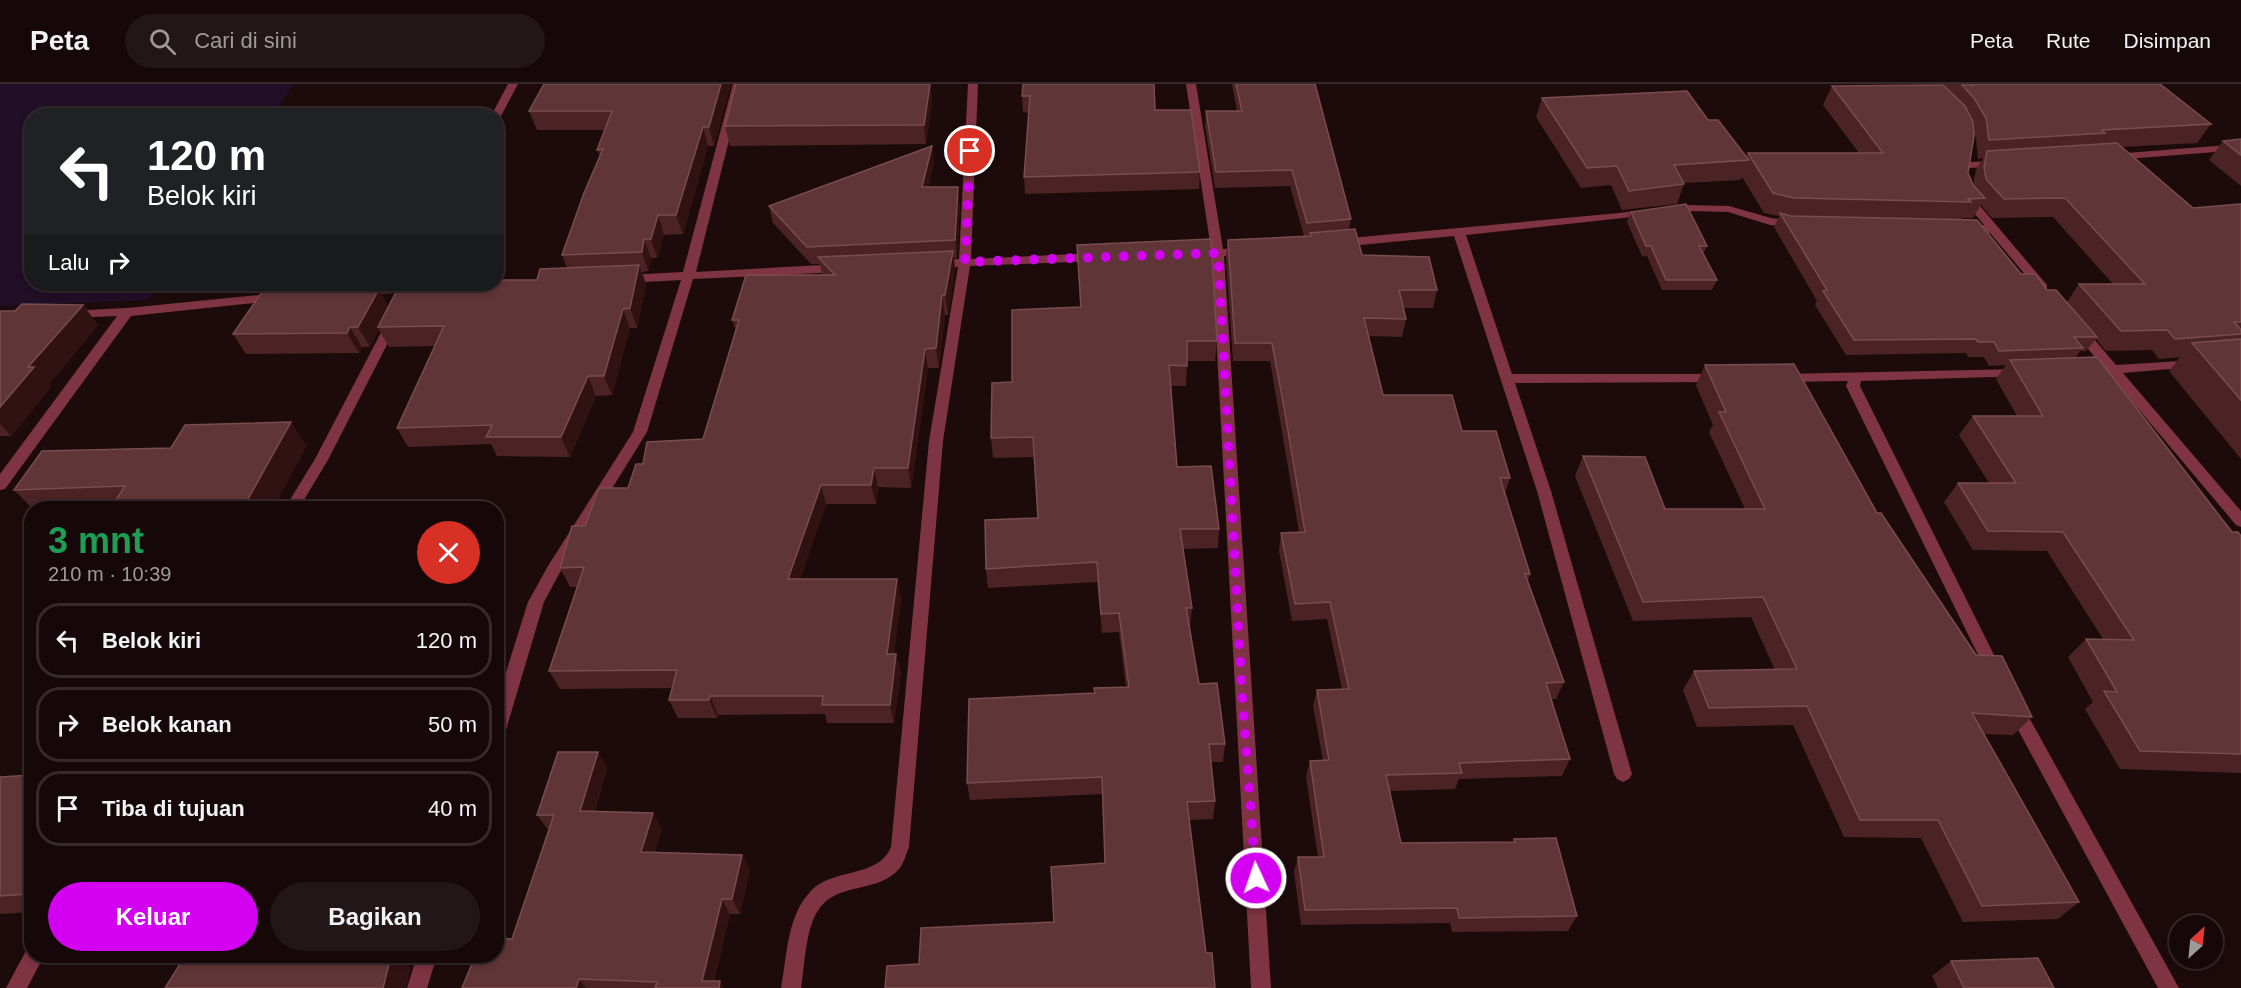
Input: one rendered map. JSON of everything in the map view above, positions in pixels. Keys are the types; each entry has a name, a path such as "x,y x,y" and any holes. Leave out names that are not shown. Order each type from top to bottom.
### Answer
{"street":[{"path":"500,108 513,84"},
{"path":"504,707 536,602 553,570 640,432 688,277 738,84"},
{"path":"791,988 804,923 815,898 825,889 883,873 898,857 936,441 965,262 973,84"},
{"path":"1191,84 1218,253 1261,988"},
{"path":"2099,158 2241,147"},
{"path":"1971,151 1963,189 1967,200 2053,300"},
{"path":"1969,165 2016,163"},
{"path":"1321,244 1619,218 1687,208 1729,209 1770,221 1815,225"},
{"path":"1948,228 1993,230"},
{"path":"1459,232 1544,491 1623,774"},
{"path":"1184,254 1264,249"},
{"path":"919,264 1114,257"},
{"path":"616,279 849,268"},
{"path":"344,292 355,291"},
{"path":"296,501 321,460 408,291"},
{"path":"58,314 127,312 290,296"},
{"path":"0,485 6,469 127,312"},
{"path":"2068,318 2241,521"},
{"path":"2078,372 2206,362"},
{"path":"1774,378 2031,373"},
{"path":"1506,379 1727,378"},
{"path":"1855,378 1853,386 1971,630 2169,988"},
{"path":"16,988 30,963"},
{"path":"417,988 425,963"}],"shaded area":[{"path":"0,84 294,84 277,108 24,108 24,291 153,291 147,300 0,306"}],"building":[{"path":"544,84 721,84 709,127 703,127 676,215 658,215 651,239 644,239 642,252 562,255 584,193 603,149 597,150 612,111 529,111"},
{"path":"736,84 930,84 924,125 725,126"},
{"path":"1023,84 1154,84 1155,110 1191,110 1200,172 1024,177 1030,96 1022,96"},
{"path":"1236,84 1315,84 1351,219 1307,223 1292,170 1216,172 1206,111 1242,111"},
{"path":"2160,84 2211,124 2102,130 2105,133 1989,140 1986,118 1974,98 1962,85"},
{"path":"1943,85 1965,106 1973,122 1974,136 1968,173 1973,185 1985,198 1968,199 1971,202 1794,198 1773,193 1748,153 1883,153 1832,86"},
{"path":"1687,91 1708,120 1718,120 1749,160 1674,165 1684,184 1629,191 1617,166 1587,168 1542,98"},
{"path":"2241,139 2241,155 2223,141"},
{"path":"2117,143 2193,208 2241,204 2241,322 2234,322 2241,330 2241,334 2175,339 2167,330 2121,331 2079,284 2145,284 2065,198 2004,199 1986,179 1984,167 1987,151"},
{"path":"932,146 922,187 958,187 955,240 807,247 769,206"},
{"path":"1686,204 1707,246 1699,246 1717,280 1666,280 1651,246 1646,246 1631,212"},
{"path":"1780,213 1791,216 1977,220 2021,274 2035,274 2047,290 2056,290 2097,337 2074,337 2083,348 1999,351 1994,342 1978,342 1976,339 1854,340 1823,291 1827,290"},
{"path":"1355,229 1362,255 1429,257 1437,290 1399,290 1406,319 1364,318 1383,395 1452,395 1462,431 1496,431 1510,478 1500,478 1530,574 1525,574 1564,682 1546,683 1570,759 1459,763 1462,773 1386,775 1401,843 1515,842 1514,839 1556,838 1577,916 1459,918 1457,908 1305,910 1298,857 1324,857 1310,761 1329,760 1317,690 1349,689 1330,602 1295,604 1281,533 1305,532 1284,407 1272,343 1235,343 1228,240 1311,236 1310,233"},
{"path":"1211,239 1217,341 1187,341 1187,366 1169,365 1177,467 1211,466 1219,529 1180,529 1192,608 1186,608 1199,684 1217,683 1225,744 1209,744 1215,801 1187,802 1206,953 1212,953 1215,988 885,988 887,966 919,964 921,928 1054,922 1051,867 1105,863 1102,777 967,783 969,699 1095,693 1094,688 1129,687 1119,613 1101,614 1097,562 986,569 985,520 1038,518 1033,437 991,438 992,383 1012,382 1012,310 1081,307 1077,245"},
{"path":"953,251 945,295 942,295 936,348 925,349 908,468 874,468 871,485 821,485 788,579 897,579 887,654 896,654 890,705 822,705 823,696 710,696 709,700 669,700 677,670 549,671 584,567 560,568 572,526 585,526 599,488 628,488 636,464 643,464 647,442 703,439 739,320 732,320 746,275 835,275 818,257"},
{"path":"639,265 630,308 623,309 604,376 588,376 561,437 486,437 492,425 397,428 444,326 378,327 396,291 504,291 504,280 537,280 540,269"},
{"path":"263,291 378,291 358,327 350,327 347,333 233,334"},
{"path":"22,304 83,305 28,367 34,367 0,407 0,311 15,311"},
{"path":"2241,339 2241,400 2192,343"},
{"path":"2097,357 2232,532 2238,532 2241,536 2241,754 2140,751 2104,691 2117,692 2086,639 2134,640 2063,532 1988,531 1958,483 2016,483 1973,416 2043,416 2010,360"},
{"path":"1794,364 1877,513 1881,513 1976,655 2002,656 2032,717 1972,713 2079,902 1982,906 1938,820 1860,820 1807,706 1709,708 1694,671 1797,669 1763,597 1643,602 1583,456 1645,457 1665,509 1765,509 1719,412 1726,412 1705,365"},
{"path":"291,422 247,501 115,501 125,486 14,490 42,451 171,448 185,425"},
{"path":"558,752 598,752 580,811 653,813 641,852 742,855 732,899 722,899 702,981 720,981 719,988 655,988 657,982 579,979 576,988 462,988 472,963 504,963 504,938 512,939 554,815 537,815"},
{"path":"24,776 24,894 0,896 0,777"},
{"path":"2038,958 2054,988 1964,988 1951,961"},
{"path":"181,963 389,963 383,988 165,988"}],"route":[{"path":"970,151 965,262 1218,253 1242,694 1256,878"}]}
